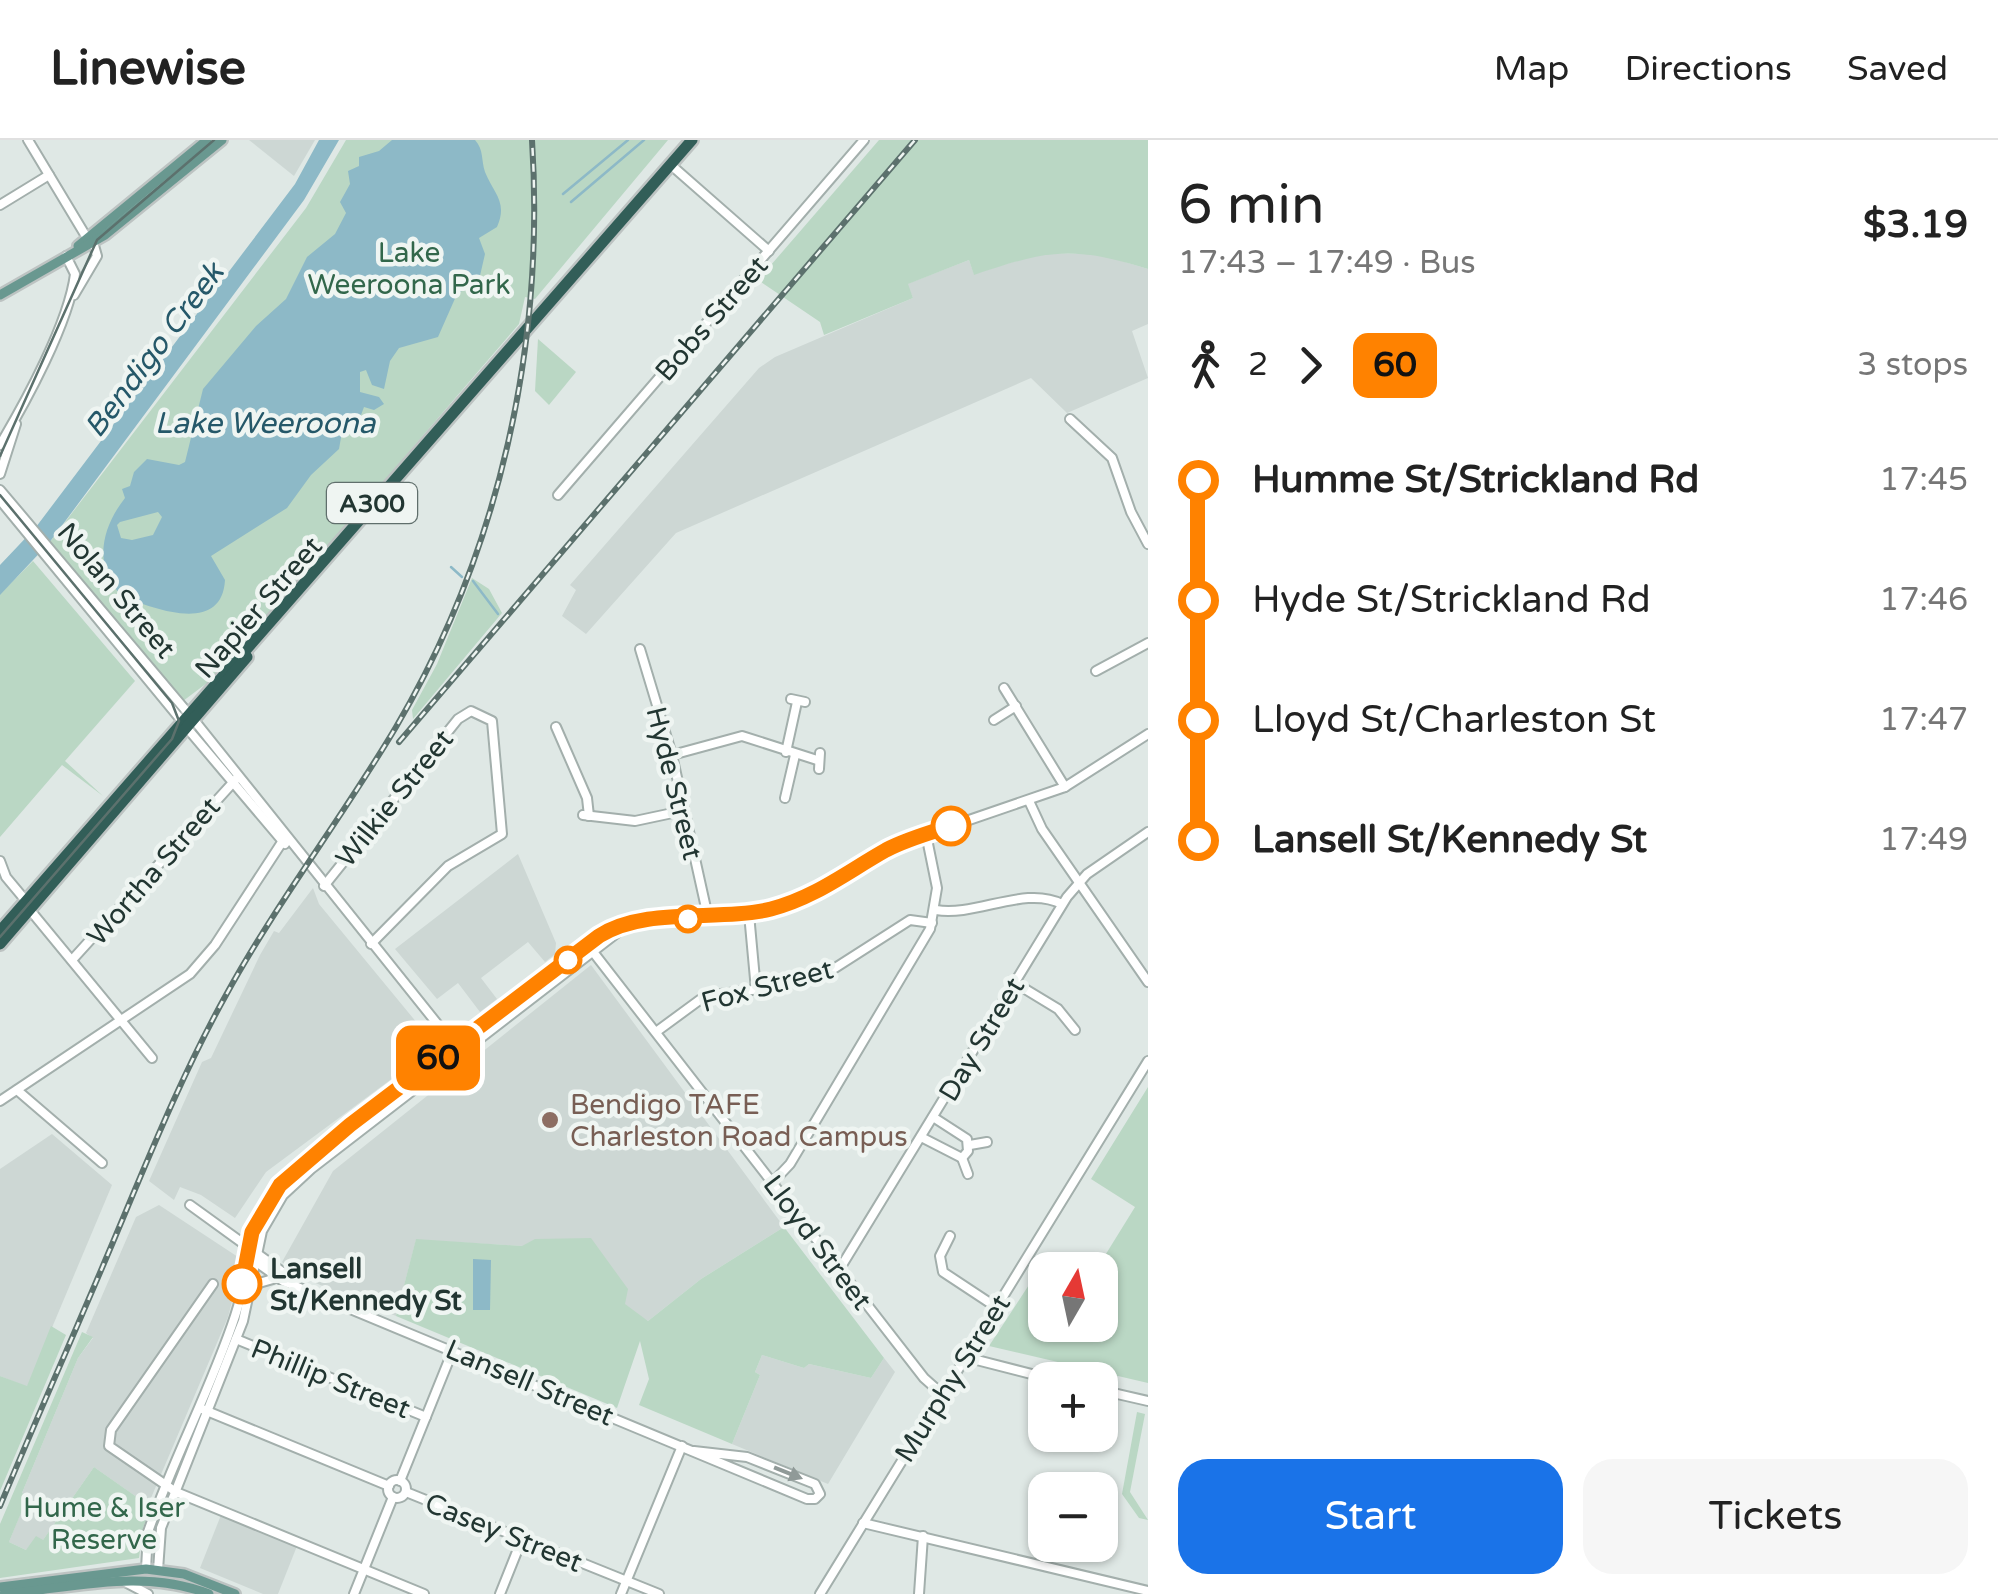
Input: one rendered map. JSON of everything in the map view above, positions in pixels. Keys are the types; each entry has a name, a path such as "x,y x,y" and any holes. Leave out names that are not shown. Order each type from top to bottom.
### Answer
{"highway":[{"name":"Napier Street","path":"668,163 684,140"},
{"name":"Napier Street","path":"28,906 668,163 692,140"},
{"name":"A300","path":"0,931 28,906"},
{"name":"A300","path":"0,944 28,906"}],"main road":[{"path":"90,240 207,140"},
{"path":"0,296 90,240 222,140"},
{"path":"146,1569 155,1581"},
{"path":"0,1587 146,1569 235,1594"},
{"path":"155,1581 158,1570"},
{"path":"4,1594 122,1580 155,1581 209,1594"}],"street":[{"path":"28,140 97,256 66,307"},
{"name":"Bobs Street","path":"558,496 864,140"},
{"path":"668,163 769,251"},
{"path":"0,205 49,175"},
{"path":"0,474 17,419 66,307 75,277 66,256"},
{"path":"1070,418 1112,458 1130,512 1148,544"},
{"path":"0,446 17,419"},
{"name":"Nolan Street","path":"0,490 29,530"},
{"name":"Nolan Street","path":"0,500 188,720 461,1054"},
{"path":"1096,671 1148,643"},
{"name":"Hyde Street","path":"640,649 672,755 708,917"},
{"path":"1004,688 1066,787"},
{"path":"785,798 798,701"},
{"path":"994,720 1016,706"},
{"name":"Wilkie Street","path":"324,886 467,712 485,715 496,729 502,834 448,866 371,944"},
{"path":"556,727 565,735 587,798 586,815 635,821 682,811"},
{"path":"158,1570 158,1540 236,1315 251,1253 268,1218 293,1184 454,1045 616,927 749,914 819,892 889,849 1066,787 1148,734"},
{"path":"672,755 737,736 819,760"},
{"name":"Wortha Street","path":"72,960 235,779"},
{"path":"1029,801 1042,829 1148,982"},
{"name":"Day Street","path":"838,1270 1062,904 1079,882 1148,832"},
{"path":"772,1182 790,1164 932,923 936,878 926,834"},
{"path":"0,1102 200,965 284,838"},
{"path":"0,861 11,884 152,1058"},
{"path":"936,910 956,912 1046,897 1062,904"},
{"path":"749,914 756,990"},
{"name":"Fox Street","path":"656,1032 705,996 784,986 835,968 910,920 932,923"},
{"path":"411,1086 461,1054 589,947"},
{"name":"Lloyd Street","path":"589,947 838,1270 924,1378 942,1394"},
{"path":"1015,982 1058,1008 1075,1030"},
{"name":"Murphy Street","path":"820,1594 1148,1062"},
{"path":"17,1090 102,1163"},
{"path":"933,1117 970,1145 987,1142"},
{"path":"921,1137 962,1158 968,1174"},
{"path":"962,1158 970,1145"},
{"name":"Lansell Street","path":"190,1205 283,1281 807,1499 815,1500 820,1494 814,1484 747,1457 694,1451"},
{"path":"950,1236 940,1256 943,1272 996,1307"},
{"path":"146,1569 146,1540 166,1486 236,1339 248,1300 251,1253"},
{"name":"Lansell Street","path":"251,1253 310,1290"},
{"path":"248,1300 263,1281 283,1281"},
{"path":"213,1284 111,1430 109,1446 176,1492 424,1594"},
{"name":"Phillip Street","path":"236,1339 426,1417"},
{"path":"354,1594 393,1497 389,1486 400,1481 453,1350"},
{"path":"965,1356 1028,1373"},
{"path":"1118,1394 1148,1401"},
{"name":"Casey Street","path":"202,1409 389,1486"},
{"path":"621,1594 682,1446"},
{"path":"393,1497 406,1492 400,1481"},
{"name":"Casey Street","path":"406,1492 659,1594"},
{"path":"863,1524 1148,1591"},
{"path":"919,1594 923,1536"},
{"path":"500,1594 522,1539"},
{"path":"122,1580 148,1594"},
{"path":"155,1581 156,1594"},
{"path":"155,1581 166,1594"}],"shaded area":[{"path":"249,140 315,140 294,176"},
{"path":"1041,253 1099,254 1148,269 1148,324 1132,331 1148,378 1067,413 1031,378 676,533 586,634 562,616 576,590 570,585 759,368 775,357 913,298 907,284 969,260 974,274"},
{"path":"518,854 556,943 555,954 545,962 528,942 481,978 497,999 480,1012 458,983 437,999 395,949"},
{"path":"313,888 319,904 436,1046 266,1172 235,1218 201,1195 180,1187 174,1200 149,1181 202,1062 211,1058 274,931 279,933"},
{"name":"Bendigo TAFE Charleston Road Campus","path":"591,965 784,1227 701,1279 648,1321 523,1246 416,1240 396,1316 296,1275 282,1262 333,1171"},
{"path":"52,1134 112,1185 27,1387 0,1376 0,1169"},
{"path":"159,1205 238,1257 239,1274 228,1317 148,1505 94,1467 43,1540 26,1550 9,1542 27,1497 22,1493 78,1358 93,1338 86,1333 136,1217"},
{"path":"762,1355 804,1368 809,1364 871,1378 884,1358 895,1372 828,1484 732,1444 760,1375 755,1372"},
{"path":"221,1515 297,1546 278,1594 263,1594 200,1568"}],"green space":[{"name":"Lake Weeroona Park","path":"346,140 668,140 535,299 525,297 519,324 245,642 211,680 183,701 49,543 306,208"},
{"path":"879,140 1148,140 1148,269 1099,256 1060,254 1022,260 974,275 969,260 908,284 913,298 824,335 820,322 758,280"},
{"path":"538,339 576,372 549,405 535,391"},
{"path":"33,561 135,681 65,761 103,796 62,765 0,837 0,594"},
{"path":"472,578 489,589 502,613 413,719 412,710 437,664"},
{"path":"1148,1087 1148,1383 1118,1376 1118,1362 1058,1362 989,1346 1028,1286 1028,1342 1118,1342 1118,1252 1107,1252 1135,1207 1091,1179"},
{"path":"784,1227 884,1358 871,1378 809,1364 804,1368 762,1355 755,1372 760,1375 732,1444 639,1405 649,1379 640,1341 617,1408 396,1316 416,1239 522,1246 535,1239 591,1238 628,1289 625,1304 648,1321 701,1279"},
{"path":"51,1326 66,1335 0,1491 0,1376 27,1386"},
{"name":"Hume & Iser Reserve","path":"82,1332 93,1337 78,1358 22,1493 28,1496 9,1542 26,1550 36,1536 43,1540 94,1467 151,1507 139,1558 0,1578 0,1524"},
{"path":"1137,1412 1145,1414 1130,1492 1148,1520 1139,1518 1122,1494"}],"water":[{"path":"319,140 339,140 304,200 49,543 0,595 0,565 36,527 295,184"},
{"name":"Lake Weeroona","path":"392,140 475,140 501,211 497,227 479,238 485,254 479,280 457,294 438,337 399,348 390,361 384,389 372,385 366,370 360,372 360,392 379,397 384,404 374,410 364,407 361,415 351,416 343,426 339,449 311,475 287,508 211,556 225,580 221,597 212,608 184,614 122,596 107,572 104,547 111,521 125,498 122,489 130,486 134,472 147,459 179,465 185,462 203,389 256,326 286,299 307,257 335,234 346,213 340,202 350,184 348,171 359,166 359,157 379,151","holes":["158,512 162,517 153,535 132,540 121,538 117,525 120,522"]},
{"path":"473,1259 491,1260 490,1310 473,1310"}],"waterway":[{"path":"563,194 628,140"},
{"path":"571,202 644,140"},
{"path":"451,567 462,577"},
{"path":"473,581 498,614"}],"tram line":[{"path":"0,456 97,240 214,140"},
{"path":"0,495 172,703 179,721 172,739 0,937"}],"railway":[{"path":"0,1506 166,1117 210,1025 266,927 396,727 463,589 508,444 522,369 531,293 532,140"},
{"path":"399,742 915,140"}],"bus line":[{"name":"60","path":"242,1284 245,1258 257,1220 296,1169 599,936 629,923 749,914 791,903 828,888 897,845 951,826"}],"place":[{"name":"Bendigo TAFE Charleston Road Campus","path":"550,1120"},
{"name":"Lansell St/Kennedy St","path":"242,1284"}],"water label":[{"name":"Bendigo Creek","path":"154,350"}]}
